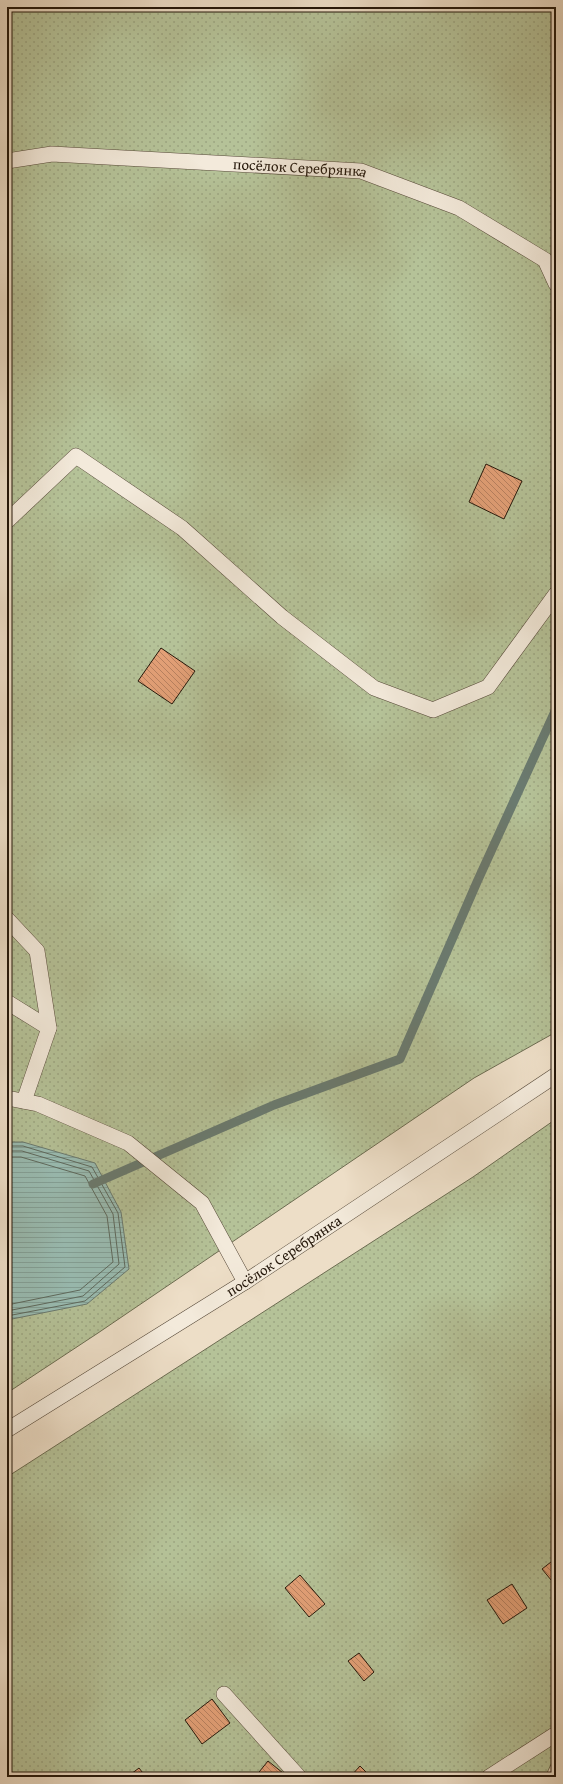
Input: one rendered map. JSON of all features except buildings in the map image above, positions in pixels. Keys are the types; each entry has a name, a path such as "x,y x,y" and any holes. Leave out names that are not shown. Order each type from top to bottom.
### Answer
{"lane":[{"name":"посёлок Серебрянка","path":"7,161 52,154 361,171 460,208 545,260 556,284"},
{"path":"7,521 76,456 182,528 282,617 374,688 433,710 488,686 556,594"},
{"path":"7,918 37,951 50,1028 24,1101"},
{"path":"7,1002 50,1028"},
{"name":"посёлок Серебрянка","path":"7,1430 245,1282 556,1075"},
{"path":"7,1098 38,1104 128,1143 202,1203 245,1282"},
{"path":"224,1694 299,1777"},
{"path":"489,1777 556,1734"}],"green space":[{"path":"7,7 556,7 556,1032 474,1078 7,1393"},
{"path":"556,1119 556,1754 545,1777 7,1777 7,1477 473,1177"}],"water":[{"path":"7,1142 23,1142 95,1163 121,1212 129,1269 87,1304 7,1320"}],"waterway":[{"path":"93,1184 274,1105 400,1059 477,882 556,709"}]}
